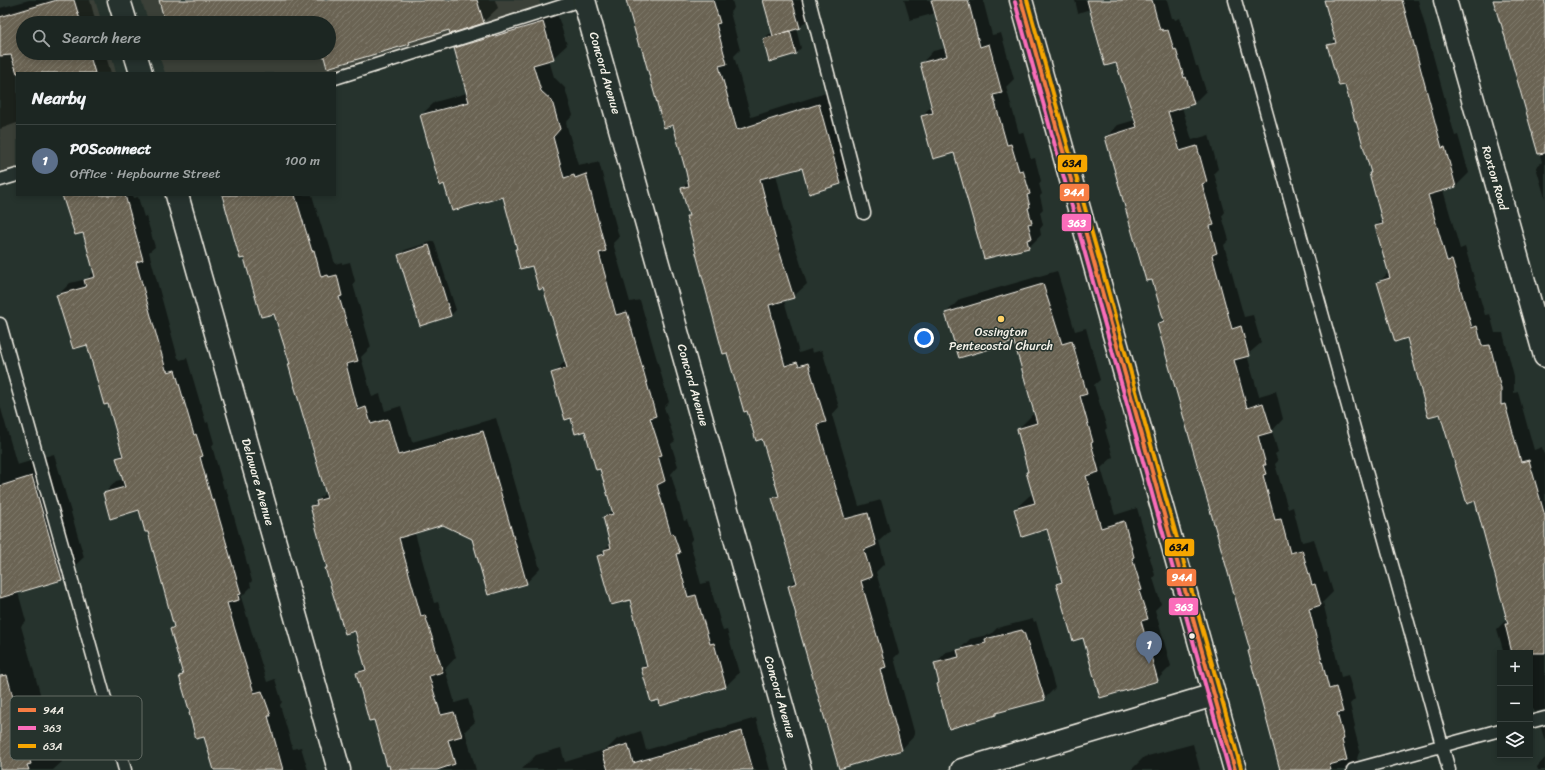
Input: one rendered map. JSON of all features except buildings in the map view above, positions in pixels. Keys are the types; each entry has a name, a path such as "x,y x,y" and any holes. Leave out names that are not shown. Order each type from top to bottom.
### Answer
{"street":[{"path":"119,0 124,16"},
{"name":"Concord Avenue","path":"584,0 800,770"},
{"path":"1021,0 1235,770"},
{"name":"Roxton Road","path":"1446,0 1545,356"},
{"path":"137,60 141,72"},
{"name":"Delaware Avenue","path":"177,196 340,770"},
{"path":"962,770 1214,695"}],"lane":[{"path":"336,78 581,0"},
{"path":"809,0 864,213"},
{"path":"1235,0 1449,770"},
{"path":"0,180 16,175"},
{"path":"0,324 104,696"},
{"path":"1533,721 1545,718"},
{"path":"1353,770 1497,731"},
{"path":"122,760 125,770"}],"shaded area":[{"path":"51,0 95,0 100,16 16,16 16,60 113,60 116,72 16,72 16,170 0,175 0,15"},
{"path":"141,0 539,0 545,21 336,85 336,72 165,72 160,60 336,60 336,16 147,16"}],"transit line":[{"name":"94A","path":"1021,0 1235,770"},
{"name":"63A","path":"1027,0 1241,768"},
{"name":"363","path":"1015,2 1229,770"}],"place":[{"name":"Ossington Pentecostal Church","path":"1001,319"},
{"name":"POSconnect","path":"1149,664"}]}
